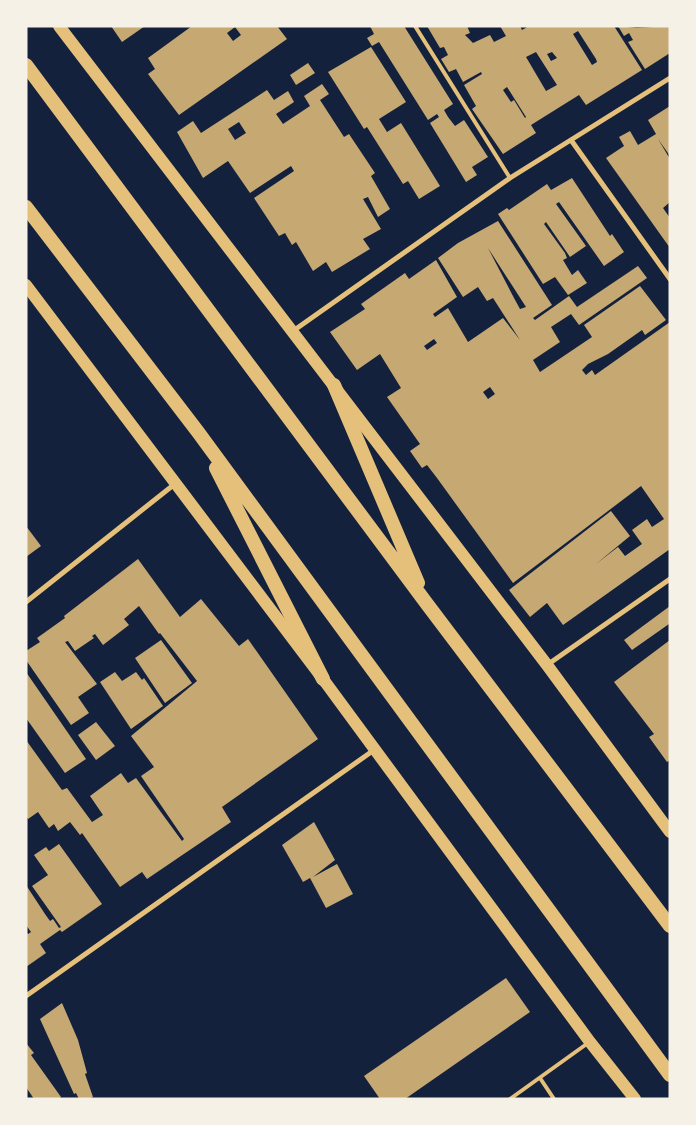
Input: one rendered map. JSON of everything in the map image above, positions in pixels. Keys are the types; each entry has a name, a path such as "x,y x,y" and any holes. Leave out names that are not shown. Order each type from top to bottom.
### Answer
{"highway":[{"path":"26,65 427,604 670,926"},
{"path":"26,207 198,432 670,1075"},
{"path":"334,385 427,604"},
{"path":"198,432 323,679"}],"main road":[{"path":"58,26 547,665 670,832"},
{"path":"26,285 176,482 590,1042 635,1099"}],"street":[{"path":"292,331 510,178 670,78"},
{"path":"571,140 670,279"},
{"path":"26,602 176,482"},
{"path":"547,665 670,579"},
{"path":"26,996 374,750"}],"lane":[{"path":"415,26 510,178"},
{"path":"510,1099 590,1042"},
{"path":"540,1078 554,1099"}],"building":[{"path":"111,26 145,26 122,42"},
{"path":"192,26 277,26 287,39 179,115 148,74 155,69 148,58","holes":["235,27 241,35 233,41 227,33"]},
{"path":"370,26 404,26 453,104 444,110 448,117 455,126 464,120 488,157 472,167 477,175 466,182 430,123 439,117 437,114 428,120 379,42 372,46 367,38 374,34"},
{"path":"427,26 467,26 470,33 465,35 473,43 490,35 494,42 506,36 500,26 520,26 522,30 529,26 614,26 642,70 586,105 579,95 531,125 536,133 503,154 472,109 476,106 464,85 482,74 481,72 463,82 456,69 449,72 441,59 448,55 444,47 440,48","holes":["578,31 597,62 592,65 573,34","536,52 557,85 546,91 526,57","552,52 557,58 551,61 547,54","507,87 525,118 514,100 511,102 503,90"]},
{"path":"618,26 637,28 670,26 670,53 645,69 628,42 633,40 629,33 624,36"},
{"path":"371,47 406,102 379,119 387,132 401,123 440,186 419,199 408,181 403,184 367,127 364,129 328,72"},
{"path":"308,63 315,73 296,85 290,75"},
{"path":"322,84 329,94 320,100 344,137 349,134 375,173 371,176 390,209 378,217 368,197 363,199 381,229 363,239 370,249 332,272 326,262 313,271 296,242 292,245 285,233 279,236 254,198 294,171 291,166 250,193 228,161 203,178 177,132 193,121 201,133 267,90 274,100 288,91 294,102 276,114 283,124 310,106 304,96","holes":["239,122 246,133 235,140 228,129"]},
{"path":"670,106 670,156 658,139 670,159 670,202 663,208 670,218 670,248 606,158 624,146 619,137 630,131 638,145 656,134 648,120"},
{"path":"572,178 610,236 612,234 624,252 604,266 559,202 556,204 586,246 570,257 546,222 544,224 565,253 567,258 563,260 572,275 578,270 587,283 568,295 555,277 543,284 498,214 507,208 509,210 547,184 551,190"},
{"path":"498,221 552,305 533,318 535,320 569,296 577,307 638,266 647,278 579,325 571,314 551,327 560,342 533,360 540,372 592,337 584,325 640,286 666,320 645,335 642,330 608,354 588,364 582,370 586,375 592,370 595,375 670,322 670,549 563,625 547,603 530,617 509,590 611,511 630,536 596,564 618,547 625,556 642,544 632,530 647,519 652,527 664,519 641,486 513,583 427,465 422,468 410,451 420,444 387,397 401,388 380,354 357,370 330,332 365,309 361,304 405,273 409,279 436,260 457,297 433,314 435,317 448,308 468,342 503,318 520,340 493,298 487,301 478,287 463,297 438,258 458,243","holes":["488,248 526,307 520,309","434,339 437,343 427,350 424,346","490,387 495,394 488,399 483,392"]},
{"path":"26,526 41,546 26,557"},
{"path":"138,559 180,617 201,599 239,646 248,639 318,739 222,807 231,822 147,879 142,872 120,887 82,833 80,835 70,822 58,831 54,824 49,828 38,812 28,819 26,816 26,740 62,790 67,788 92,822 103,815 90,796 121,773 128,783 136,778 182,841 184,839 141,776 154,767 131,736 197,681 139,606 124,619 129,625 103,645 95,634 92,636 94,638 75,651 68,641 65,642 97,684 78,697 89,713 71,725 26,660 26,651 40,642 37,638"},
{"path":"670,606 670,626 669,624 632,650 624,640"},
{"path":"161,640 192,683 165,703 135,658"},
{"path":"670,640 670,760 667,762 649,737 654,734 614,682"},
{"path":"26,672 86,759 65,773 26,718"},
{"path":"115,672 122,681 136,672 142,680 144,678 163,706 131,729 100,682"},
{"path":"96,722 115,746 96,760 78,735"},
{"path":"314,822 335,860 313,877 337,864 353,894 326,908 310,878 303,882 282,845"},
{"path":"59,844 102,904 62,932 60,930 40,944 46,953 26,967 26,932 28,934 31,932 26,925 26,885 50,921 53,919 59,928 61,927 32,886 48,875 34,855 46,847 49,851"},
{"path":"506,978 530,1012 405,1099 380,1099 364,1076"},
{"path":"62,1003 78,1040 87,1073 85,1074 93,1097 89,1099 79,1099 76,1093 74,1094 40,1019"},
{"path":"26,1043 34,1053 31,1055 61,1097 59,1099 34,1099 26,1087"}]}
